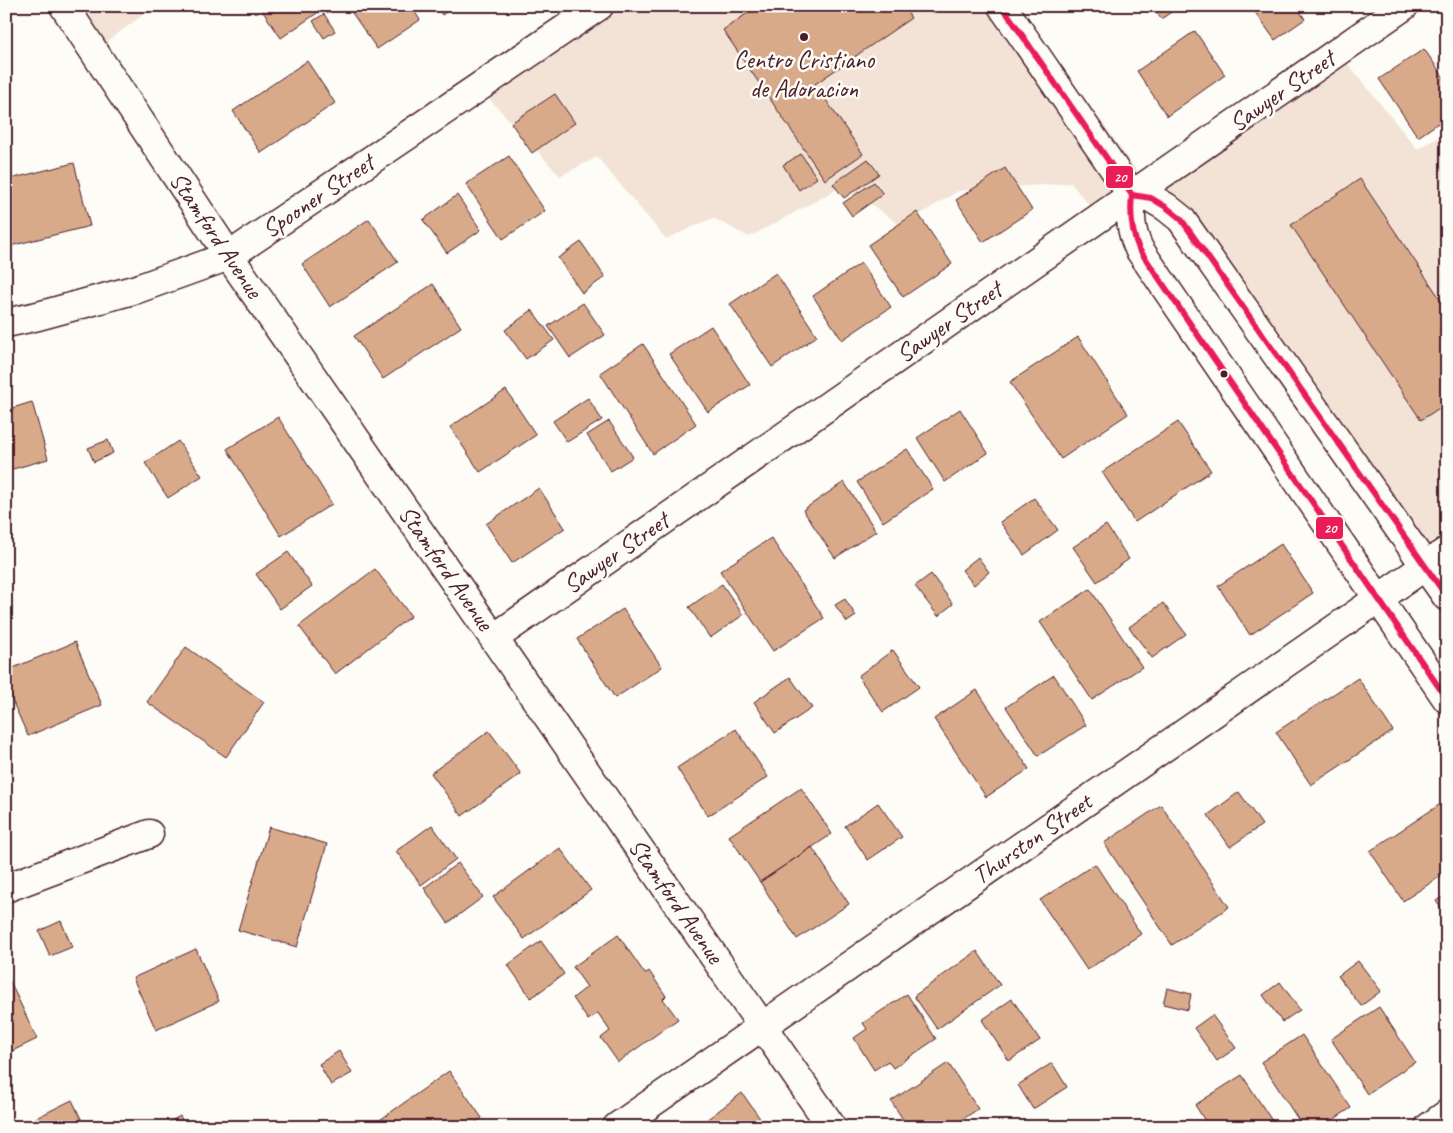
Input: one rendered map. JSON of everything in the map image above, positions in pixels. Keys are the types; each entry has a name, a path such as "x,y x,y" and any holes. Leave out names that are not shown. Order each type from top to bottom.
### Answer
{"street":[{"name":"Stamford Avenue","path":"64,6 229,256 832,1127"},
{"name":"Spooner Street","path":"6,323 137,289 229,256 599,6"},
{"path":"1002,6 1132,195 1131,225 1139,249 1447,699"},
{"name":"Sawyer Street","path":"494,638 1404,6"},
{"path":"1132,195 1151,198 1181,219 1447,597"},
{"name":"Thurston Street","path":"617,1127 1447,550"},
{"path":"6,888 149,834"},
{"path":"1429,1127 1447,1114"}],"shaded area":[{"path":"52,6 155,6 90,54"},
{"path":"583,6 1019,6 1141,177 1105,218 1088,204 1071,183 958,191 901,226 845,185 749,237 713,218 666,239 597,157 560,176 476,84"},
{"path":"1344,59 1417,149 1447,133 1447,559 1419,581 1396,552 1151,192"}],"building":[{"path":"259,6 317,6 320,11 281,38"},
{"path":"411,6 420,20 377,49 348,7"},
{"path":"436,6 455,6 442,15"},
{"path":"758,6 903,6 911,18 815,84 863,154 825,180 723,30"},
{"path":"1152,6 1180,6 1161,19"},
{"path":"1255,6 1296,6 1305,19 1275,40 1252,8"},
{"path":"324,14 335,31 324,38 313,21"},
{"path":"1195,31 1225,75 1167,116 1137,71"},
{"path":"1424,49 1447,82 1447,117 1418,137 1379,79"},
{"path":"307,61 335,103 261,153 233,111"},
{"path":"555,94 575,123 532,153 511,123"},
{"path":"801,154 817,178 799,190 783,165"},
{"path":"509,156 545,211 503,239 466,184"},
{"path":"868,159 879,174 844,198 833,184"},
{"path":"74,163 90,226 6,247 6,180"},
{"path":"1005,168 1032,210 983,242 956,200"},
{"path":"1360,179 1447,309 1447,403 1421,420 1291,225"},
{"path":"874,182 883,194 852,216 843,203"},
{"path":"457,195 481,230 447,253 423,220"},
{"path":"917,212 952,264 903,297 868,245"},
{"path":"369,219 398,262 330,307 302,264"},
{"path":"581,242 605,277 582,293 558,258"},
{"path":"861,263 891,307 842,340 813,296"},
{"path":"776,273 817,336 772,367 730,304"},
{"path":"433,284 461,327 383,379 354,336"},
{"path":"583,303 605,335 570,358 548,326"},
{"path":"532,310 554,340 526,359 505,330"},
{"path":"711,326 750,385 708,412 669,354"},
{"path":"1078,337 1128,414 1061,459 1010,382"},
{"path":"643,344 696,424 653,454 600,373"},
{"path":"506,390 536,435 480,472 450,427"},
{"path":"588,398 602,420 567,442 553,421"},
{"path":"32,402 48,459 6,471 6,410"},
{"path":"960,409 988,453 945,482 917,438"},
{"path":"278,417 332,504 281,536 227,449"},
{"path":"609,421 633,457 611,471 587,435"},
{"path":"1178,422 1211,471 1135,522 1102,472"},
{"path":"108,440 113,453 94,462 88,448"},
{"path":"178,441 202,476 168,498 145,463"},
{"path":"907,449 933,489 883,522 857,482"},
{"path":"844,482 876,531 835,558 803,510"},
{"path":"539,488 565,528 512,563 486,524"},
{"path":"1034,498 1058,530 1024,555 1000,522"},
{"path":"1106,525 1129,559 1097,582 1073,547"},
{"path":"771,538 824,618 773,651 720,571"},
{"path":"1281,544 1313,593 1250,635 1218,586"},
{"path":"288,552 312,586 280,609 256,574"},
{"path":"978,557 989,572 974,585 962,570"},
{"path":"375,569 411,616 335,674 299,626"},
{"path":"931,574 953,604 938,616 915,586"},
{"path":"722,584 743,615 710,638 689,607"},
{"path":"1090,589 1142,667 1092,700 1040,622"},
{"path":"845,599 856,616 847,622 835,605"},
{"path":"1163,603 1186,634 1152,658 1129,627"},
{"path":"623,609 662,667 615,698 577,639"},
{"path":"75,642 102,705 28,736 6,687 6,671"},
{"path":"186,647 264,702 226,757 147,702"},
{"path":"893,650 919,687 883,712 858,676"},
{"path":"1054,675 1086,725 1038,756 1006,707"},
{"path":"790,677 812,708 775,733 754,702"},
{"path":"1358,678 1393,731 1311,785 1276,732"},
{"path":"977,690 1029,769 986,797 934,719"},
{"path":"736,729 768,777 708,816 677,768"},
{"path":"489,731 521,774 462,816 431,773"},
{"path":"801,788 832,834 760,882 729,836"},
{"path":"1239,792 1262,825 1230,847 1208,815"},
{"path":"878,803 902,837 868,860 845,826"},
{"path":"1161,805 1229,907 1172,945 1104,843"},
{"path":"1439,805 1447,816 1447,872 1403,901 1370,851"},
{"path":"432,825 456,859 421,885 396,851"},
{"path":"269,827 327,844 297,947 238,930"},
{"path":"812,847 849,904 797,939 760,882"},
{"path":"560,848 591,890 524,939 493,897"},
{"path":"458,863 483,897 448,923 424,888"},
{"path":"1095,864 1141,934 1087,970 1040,900"},
{"path":"1447,894 1447,917 1436,901"},
{"path":"61,921 72,947 50,956 39,931"},
{"path":"618,935 645,974 649,971 666,996 663,999 678,1019 618,1062 601,1038 610,1031 598,1013 588,1020 573,998 587,987 573,967"},
{"path":"541,941 564,974 531,998 508,965"},
{"path":"196,949 219,1001 156,1030 133,978"},
{"path":"977,951 1000,985 937,1029 914,996"},
{"path":"1358,961 1381,991 1361,1006 1338,976"},
{"path":"6,973 37,1039 6,1054"},
{"path":"1280,982 1300,1010 1282,1022 1263,995"},
{"path":"1167,988 1191,994 1188,1010 1163,1004"},
{"path":"907,994 936,1039 893,1068 888,1061 874,1070 854,1038 867,1029 863,1023"},
{"path":"1012,999 1040,1040 1009,1061 982,1020"},
{"path":"1379,1007 1415,1062 1367,1094 1331,1039"},
{"path":"1212,1015 1236,1048 1217,1061 1194,1028"},
{"path":"1302,1035 1351,1108 1322,1127 1303,1127 1261,1062"},
{"path":"339,1051 352,1073 331,1085 319,1064"},
{"path":"948,1063 978,1109 951,1127 908,1127 891,1101"},
{"path":"1052,1063 1067,1087 1033,1109 1018,1085"},
{"path":"449,1071 482,1118 469,1127 370,1127"},
{"path":"1242,1075 1276,1127 1209,1127 1195,1105"},
{"path":"742,1093 766,1127 697,1127"},
{"path":"72,1100 85,1127 18,1127"},
{"path":"180,1116 186,1127 162,1126"}],"transit line":[{"name":"20","path":"1002,6 1132,195 1132,222 1134,236 1139,249 1447,699"},
{"name":"20","path":"1109,163 1132,195 1151,198 1181,219 1447,597"}],"place":[{"name":"Centro Cristiano de Adoracion","path":"804,37"}]}
